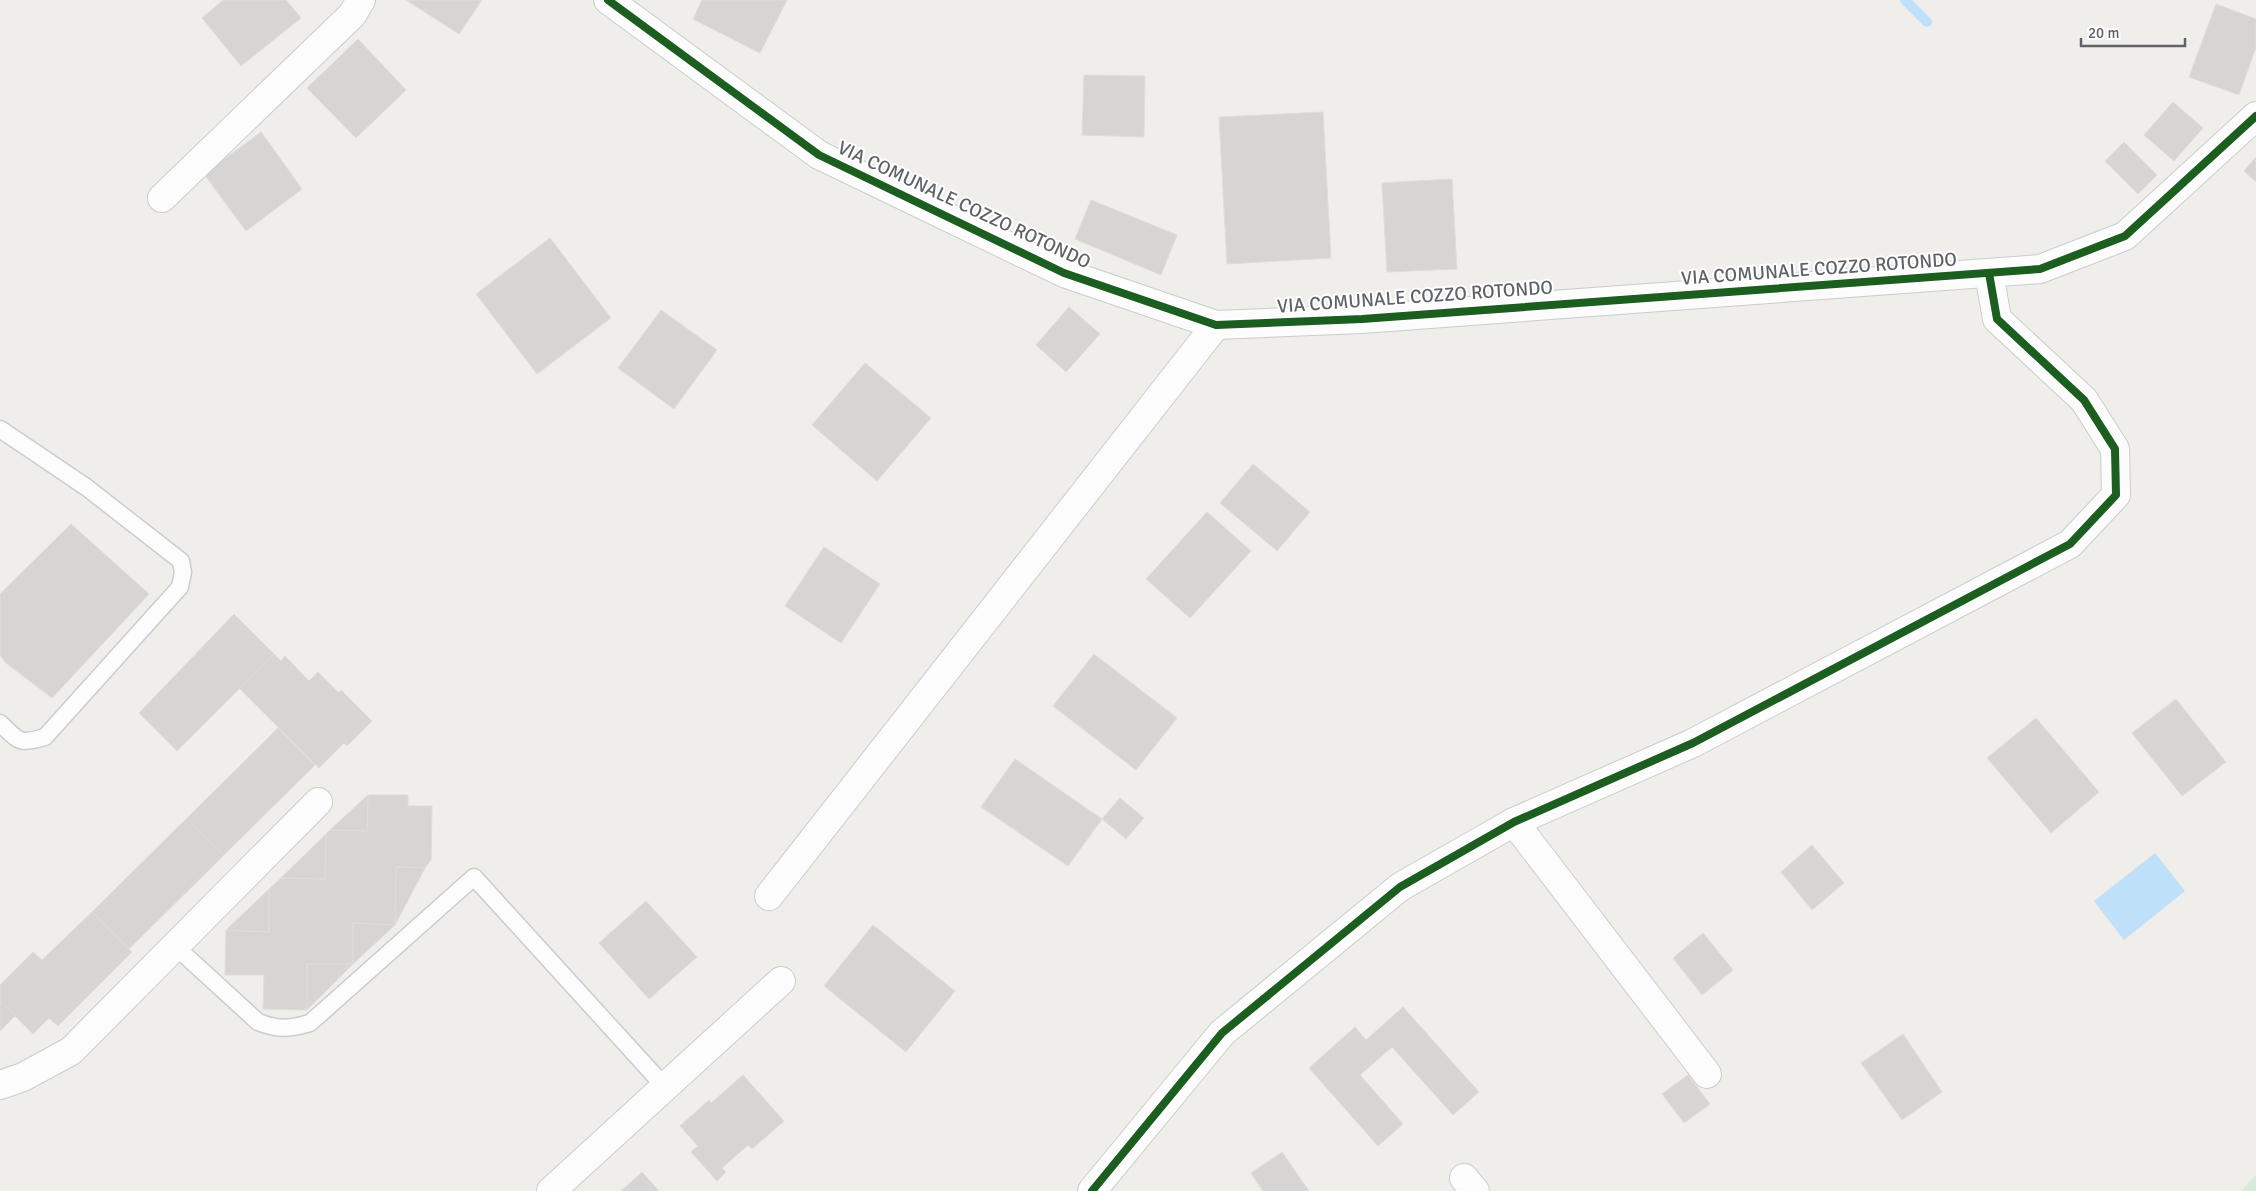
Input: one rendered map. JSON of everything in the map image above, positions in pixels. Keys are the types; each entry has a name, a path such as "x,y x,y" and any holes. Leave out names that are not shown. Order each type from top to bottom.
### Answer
{"street":[{"path":"162,198 352,15 361,0"},
{"name":"VIA COMUNALE COZZO ROTONDO","path":"608,0 819,155 1064,274 1216,326 1362,318 2040,269 2125,236 2256,116"},
{"path":"1092,1191 1222,1033 1400,887 1514,822 1693,743 2070,544 2116,495 2115,449 2084,400 1997,318 1989,273"},
{"path":"769,896 1216,326"},
{"path":"0,1085 23,1076 71,1050 318,802"},
{"path":"1514,822 1707,1074"},
{"path":"551,1191 781,981"}],"lane":[{"path":"0,429 93,493 181,561 183,572 180,587 45,737 29,742 19,741 0,723"},
{"path":"175,946 258,1022 273,1028 290,1029 310,1023 474,877 665,1087"}],"green space":[{"path":"2256,1175 2256,1191 2241,1191"}],"water":[{"path":"2155,853 2185,891 2124,940 2094,901"}],"building":[{"path":"223,0 286,0 301,18 241,66 202,18"},
{"path":"406,0 482,0 459,34"},
{"path":"702,0 787,0 760,53 693,19"},
{"path":"2216,4 2256,19 2256,47 2239,95 2189,77"},
{"path":"358,39 406,90 356,138 307,88"},
{"path":"1084,75 1145,76 1144,137 1082,135"},
{"path":"2173,102 2203,128 2174,161 2144,135"},
{"path":"1323,112 1331,258 1227,264 1219,117"},
{"path":"261,132 302,189 246,231 204,174"},
{"path":"2124,142 2157,175 2138,194 2105,161"},
{"path":"2256,157 2256,182 2244,171"},
{"path":"1452,179 1457,269 1387,272 1382,183"},
{"path":"1091,200 1177,235 1161,275 1075,239"},
{"path":"550,238 611,318 537,374 476,294"},
{"path":"1069,307 1100,334 1066,372 1036,345"},
{"path":"661,310 717,350 674,409 618,368"},
{"path":"865,363 931,418 877,481 812,425"},
{"path":"1253,464 1310,512 1277,551 1220,503"},
{"path":"1207,512 1251,551 1190,618 1146,579"},
{"path":"71,524 149,594 52,698 6,663 0,655 0,594"},
{"path":"824,547 880,584 841,643 785,606"},
{"path":"234,614 274,654 177,751 139,713"},
{"path":"274,654 281,661 285,656 309,681 318,672 339,693 341,690 372,721 347,746 344,743 319,768 239,688"},
{"path":"1094,654 1177,718 1136,770 1053,706"},
{"path":"2176,699 2226,762 2182,796 2132,733"},
{"path":"2036,718 2099,792 2051,833 1987,758"},
{"path":"278,728 315,765 224,855 187,818"},
{"path":"1015,759 1102,819 1068,866 981,807"},
{"path":"368,795 408,795 408,806 432,806 431,860 425,868 396,867 395,925 353,923 353,964 307,964 307,1010 263,1009 264,975 225,975 226,930 269,932 269,889 281,878 325,879 326,834 330,830 367,831"},
{"path":"368,795 367,831 330,830"},
{"path":"1120,798 1144,818 1126,839 1102,819"},
{"path":"187,818 224,855 129,949 92,912"},
{"path":"326,834 325,879 281,878"},
{"path":"1812,845 1844,883 1812,910 1781,872"},
{"path":"396,867 425,868 395,925"},
{"path":"269,889 269,932 226,930"},
{"path":"646,901 697,957 649,999 599,943"},
{"path":"92,912 132,952 58,1026 49,1018 33,1034 0,1001 0,985 33,952 42,960"},
{"path":"353,923 395,925 353,964"},
{"path":"873,925 955,991 906,1052 824,986"},
{"path":"1703,933 1733,970 1702,995 1673,958"},
{"path":"307,964 353,964 307,1010"},
{"path":"0,1001 15,1016 0,1031"},
{"path":"1403,1007 1479,1092 1453,1115 1392,1047 1360,1075 1403,1124 1378,1146 1309,1068 1355,1027 1366,1040"},
{"path":"1903,1034 1942,1092 1902,1120 1861,1063"},
{"path":"743,1075 784,1121 752,1149 748,1145 722,1168 726,1172 717,1181 691,1152 698,1146 680,1126 709,1100 711,1103"},
{"path":"1688,1075 1710,1104 1684,1123 1662,1094"},
{"path":"1282,1152 1309,1191 1263,1191 1251,1173"},
{"path":"642,1172 659,1191 621,1191"}],"waterway":[{"path":"1905,0 1927,22"}],"cycle path":[{"path":"608,0 819,155 1064,273 1216,325 1362,319 2040,269 2125,236 2256,116"},
{"path":"1092,1191 1222,1033 1400,887 1514,822 1693,743 2070,544 2116,495 2115,449 2084,400 1997,319 1989,273"}]}
